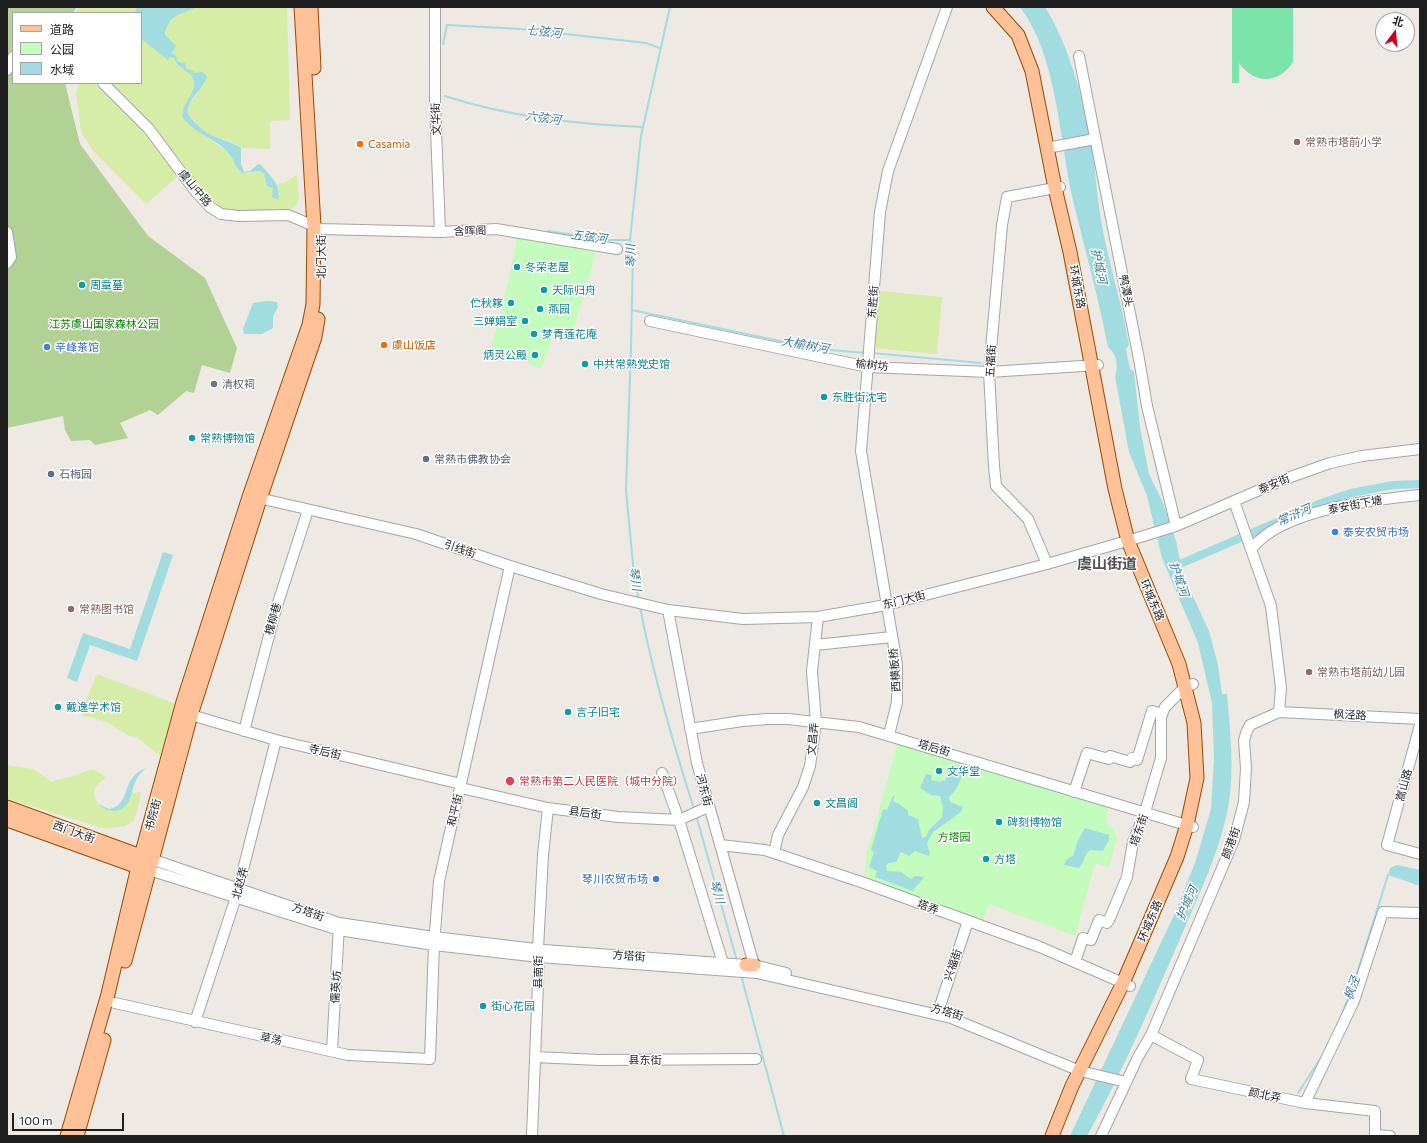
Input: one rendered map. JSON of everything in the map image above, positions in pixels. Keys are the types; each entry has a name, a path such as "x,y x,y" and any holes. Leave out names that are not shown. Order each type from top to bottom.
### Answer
{"main road":[{"name":"北门大街","path":"255,498 315,337 321,277 301,7"},
{"name":"北门大街","path":"311,7 318,227"},
{"name":"环城东路","path":"993,7 1018,35 1032,71 1119,477 1131,540 1165,610 1200,721 1203,775 1172,887 1141,964 1126,985 1090,1070 1067,1116 1060,1136"},
{"name":"环城东路","path":"1000,7 1020,30 1036,66 1052,147 1057,187"},
{"name":"书院街","path":"66,1136 145,863 191,715 255,498"},
{"name":"书院街","path":"77,1136 115,1003 145,863 183,702 255,498"},
{"name":"西门大街","path":"7,807 145,863"},
{"name":"西门大街","path":"7,820 145,863"},
{"name":"环城东路","path":"1052,1136 1072,1086 1090,1070"}],"street":[{"name":"文华街","path":"435,7 435,104 440,232"},
{"name":"东胜街","path":"886,605 861,451 880,212 888,171 948,7"},
{"name":"鸭潭头","path":"1079,56 1147,406 1176,526"},
{"path":"7,70 12,59"},
{"name":"虞山中路","path":"105,84 149,129 196,192 210,207 221,214 288,215 318,227"},
{"path":"1052,147 1095,139"},
{"name":"五福街","path":"1047,564 1028,520 996,486 989,372 1002,225 1007,197 1057,187"},
{"name":"含晖阁","path":"318,227 440,232 501,230 616,249"},
{"path":"7,232 11,257 7,263"},
{"name":"榆树坊","path":"650,321 869,364 989,372 1095,365"},
{"name":"泰安街","path":"1131,540 1176,526 1286,479 1330,463 1369,455 1420,449"},
{"name":"泰安街下塘","path":"1252,548 1261,537 1287,522 1338,506 1420,496"},
{"name":"引线街","path":"255,498 416,534 510,566 668,610"},
{"path":"1234,501 1252,548 1271,606 1281,688 1279,712"},
{"name":"槐柳巷","path":"244,731 276,609 308,510"},
{"name":"东门大街","path":"668,610 743,619 818,617 886,605 1047,564 1131,540"},
{"name":"和平街","path":"430,1058 434,941 439,881 510,566"},
{"name":"西横板桥","path":"886,605 897,665 897,702 889,735"},
{"name":"河东街","path":"668,610 697,763 708,807 720,844 749,967"},
{"name":"文昌弄","path":"774,853 778,835 803,787 810,766 816,722 812,672 818,617"},
{"path":"815,645 892,637"},
{"path":"1074,792 1087,753 1109,759 1110,756 1130,762 1132,758 1137,760 1152,711 1162,714 1164,707 1189,686"},
{"name":"枫泾路","path":"1279,712 1420,719"},
{"name":"颜港街","path":"1101,1136 1138,1057 1151,1035 1234,840 1244,802 1246,768 1244,741 1246,733 1250,725 1279,712"},
{"name":"塔东街","path":"1075,962 1083,938 1091,940 1099,920 1107,923 1109,920 1127,877 1133,842 1145,812 1161,758 1160,728 1162,714"},
{"name":"寺后街","path":"191,715 276,740 461,786"},
{"name":"塔后街","path":"690,729 749,720 788,719 859,727 1190,826"},
{"name":"嵩山路","path":"1420,725 1387,845 1420,854"},
{"name":"北赵弄","path":"195,1022 238,893 276,740"},
{"path":"662,773 729,966"},
{"name":"县后街","path":"461,786 548,808 618,817 679,820"},
{"path":"679,820 708,807"},
{"name":"县南街","path":"532,1136 538,953 543,855 548,808"},
{"name":"塔弄","path":"720,844 765,850 864,882 1040,947 1126,985"},
{"name":"方塔街","path":"145,863 339,927 434,941 538,953 749,967 939,1008 1090,1070"},
{"path":"1305,1103 1354,1001 1383,912 1420,913"},
{"name":"兴福街","path":"939,1008 968,921"},
{"name":"儒英坊","path":"332,1051 339,927"},
{"name":"方塔街","path":"749,967 951,1018 1090,1070"},
{"name":"草荡","path":"115,1003 348,1055 430,1058"},
{"name":"颜北弄","path":"1151,1035 1198,1060 1191,1079 1305,1103 1375,1111 1375,1135 1390,1136"},
{"name":"县东街","path":"535,1057 599,1060 756,1059"},
{"path":"1090,1070 1126,1082"}],"green space":[{"name":"江苏虞山国家森林公园","path":"7,7 77,7 74,12 12,12 12,84 65,84 80,144 148,236 205,278 237,348 230,373 202,365 194,393 186,391 158,415 150,410 120,423 128,438 95,445 90,440 71,441 65,430 63,416 7,428"},
{"path":"79,7 137,7 134,12 76,12"},
{"path":"197,7 287,7 290,120 270,121 270,149 241,148 231,141 221,139 204,131 188,114 189,104 204,84 196,74 178,62 169,44 166,31 170,20 176,15"},
{"path":"1232,7 1293,7 1293,62 1287,70 1273,78 1259,78 1245,70 1239,63 1239,83 1232,83"},
{"path":"142,40 168,59 170,57 174,58 176,63 182,69 191,74 194,86 186,104 183,118 186,122 230,154 239,171 249,173 260,171 264,174 266,185 273,187 273,194 280,195 277,184 284,183 297,175 299,199 295,207 290,209 227,212 211,204 130,101 112,84 142,84"},
{"path":"79,84 94,84 119,103 146,130 177,177 146,204 94,152 81,132 76,92"},
{"name":"燕园","path":"517,236 596,253 571,338 554,333 541,369 491,347 506,292"},
{"path":"879,291 942,297 937,354 874,348"},
{"path":"97,674 176,704 160,756 137,737 130,736 108,723 92,717 85,717 81,713"},
{"name":"方塔园","path":"898,742 1108,807 1106,823 1112,826 1117,838 1109,867 1095,863 1075,936 989,904 981,926 864,883 866,856"},
{"path":"7,765 33,769 52,782 89,770 96,771 101,773 106,778 100,782 94,792 96,801 100,805 111,811 131,799 132,793 141,792 137,812 133,821 125,826 106,829 8,799"}],"water":[{"path":"137,7 197,7 173,18 169,22 165,34 176,46 172,53 176,56 178,62 185,63 187,69 193,71 194,73 202,72 207,76 190,103 188,114 205,131 241,148 241,164 244,172 250,171 258,164 261,165 277,185 279,194 278,200 272,197 273,188 267,186 264,174 260,171 242,173 225,149 188,124 183,118 185,104 194,87 193,78 188,72 178,65 174,58 170,57 168,60 142,40 142,12 134,12"},
{"name":"护城河","path":"1020,7 1045,7 1062,40 1076,78 1090,136 1104,236 1123,313 1129,345 1126,349 1130,369 1134,372 1140,427 1149,474 1163,503 1176,541 1183,575 1209,631 1218,665 1222,694 1227,694 1232,765 1228,808 1214,858 1136,1039 1087,1136 1070,1136 1174,915 1195,863 1211,809 1214,757 1212,703 1198,643 1162,558 1147,496 1129,452 1115,376 1117,368 1116,360 1115,356 1108,347 1072,196 1060,123 1049,73 1042,49 1032,27"},
{"path":"267,301 277,302 278,307 273,316 273,328 262,334 244,334 243,329 253,303"},
{"path":"163,552 173,555 137,661 90,645 77,682 67,678 83,633 130,649"},
{"path":"957,765 963,767 961,779 949,797 950,802 963,807 961,812 933,832 927,843 930,855 928,856 915,851 909,856 901,852 896,862 886,865 887,871 901,872 911,879 915,876 924,877 923,879 913,891 875,877 877,871 869,867 874,852 871,850 883,809 887,810 893,796 895,796 893,802 898,803 908,811 908,815 918,819 922,838 926,837 929,830 942,817 943,807 940,796 931,795 920,788 926,774 932,775 931,780 941,782 942,780 945,781 947,776 951,776"},
{"path":"146,768 136,779 132,795 122,809 109,811 98,804 109,809 116,806 124,797 132,778 138,772"},
{"path":"1085,828 1109,835 1109,840 1103,851 1090,850 1086,854 1079,868 1064,865 1067,859 1073,856 1078,840"},
{"path":"1397,865 1420,870 1420,886 1388,875 1390,868"}],"waterway":[{"name":"琴川","path":"639,600 634,575 626,490 633,252 630,240 641,136 670,7"},
{"name":"七弦河","path":"443,44 447,25 521,29 646,43 660,48"},
{"name":"六弦河","path":"445,96 494,109 543,118 593,124 643,127"},
{"name":"五弦河","path":"548,231 609,240 630,240"},
{"name":"大榆树河","path":"632,310 818,349 866,353"},
{"name":"大榆树河","path":"872,353 981,363"},
{"name":"常浒河","path":"1173,567 1324,502 1351,493 1393,485 1420,484"},
{"name":"琴川","path":"640,607 664,709 694,809"},
{"name":"琴川","path":"696,815 737,961"},
{"name":"枫泾","path":"1340,1019 1354,983 1388,875"},
{"name":"琴川","path":"741,975 784,1136"},
{"name":"枫泾","path":"1298,1093 1324,1053"}],"place":[{"name":"常熟市塔前小学","path":"1297,142"},
{"name":"Casamia","path":"360,144"},
{"name":"冬荣老屋","path":"517,267"},
{"name":"周章墓","path":"82,285"},
{"name":"天际归舟","path":"544,290"},
{"name":"伫秋簃","path":"511,303"},
{"name":"燕园","path":"540,309"},
{"name":"三婵娟室","path":"525,321"},
{"name":"梦青莲花庵","path":"534,334"},
{"name":"虞山饭店","path":"384,345"},
{"name":"辛峰茶馆","path":"47,347"},
{"name":"炳灵公殿","path":"535,355"},
{"name":"中共常熟党史馆","path":"585,364"},
{"name":"清权祠","path":"214,384"},
{"name":"东胜街沈宅","path":"824,397"},
{"name":"常熟博物馆","path":"192,438"},
{"name":"常熟市佛教协会","path":"426,459"},
{"name":"石梅园","path":"51,474"},
{"name":"泰安农贸市场","path":"1335,532"},
{"name":"常熟图书馆","path":"71,609"},
{"name":"常熟市塔前幼儿园","path":"1309,672"},
{"name":"戴逸学术馆","path":"58,707"},
{"name":"言子旧宅","path":"568,712"},
{"name":"文华堂","path":"939,771"},
{"name":"常熟市第二人民医院（城中分院）","path":"510,781"},
{"name":"文昌阁","path":"817,803"},
{"name":"碑刻博物馆","path":"999,822"},
{"name":"方塔","path":"986,859"},
{"name":"琴川农贸市场","path":"656,879"},
{"name":"街心花园","path":"483,1006"}],"district":[{"name":"虞山街道","path":"1107,564"}]}
